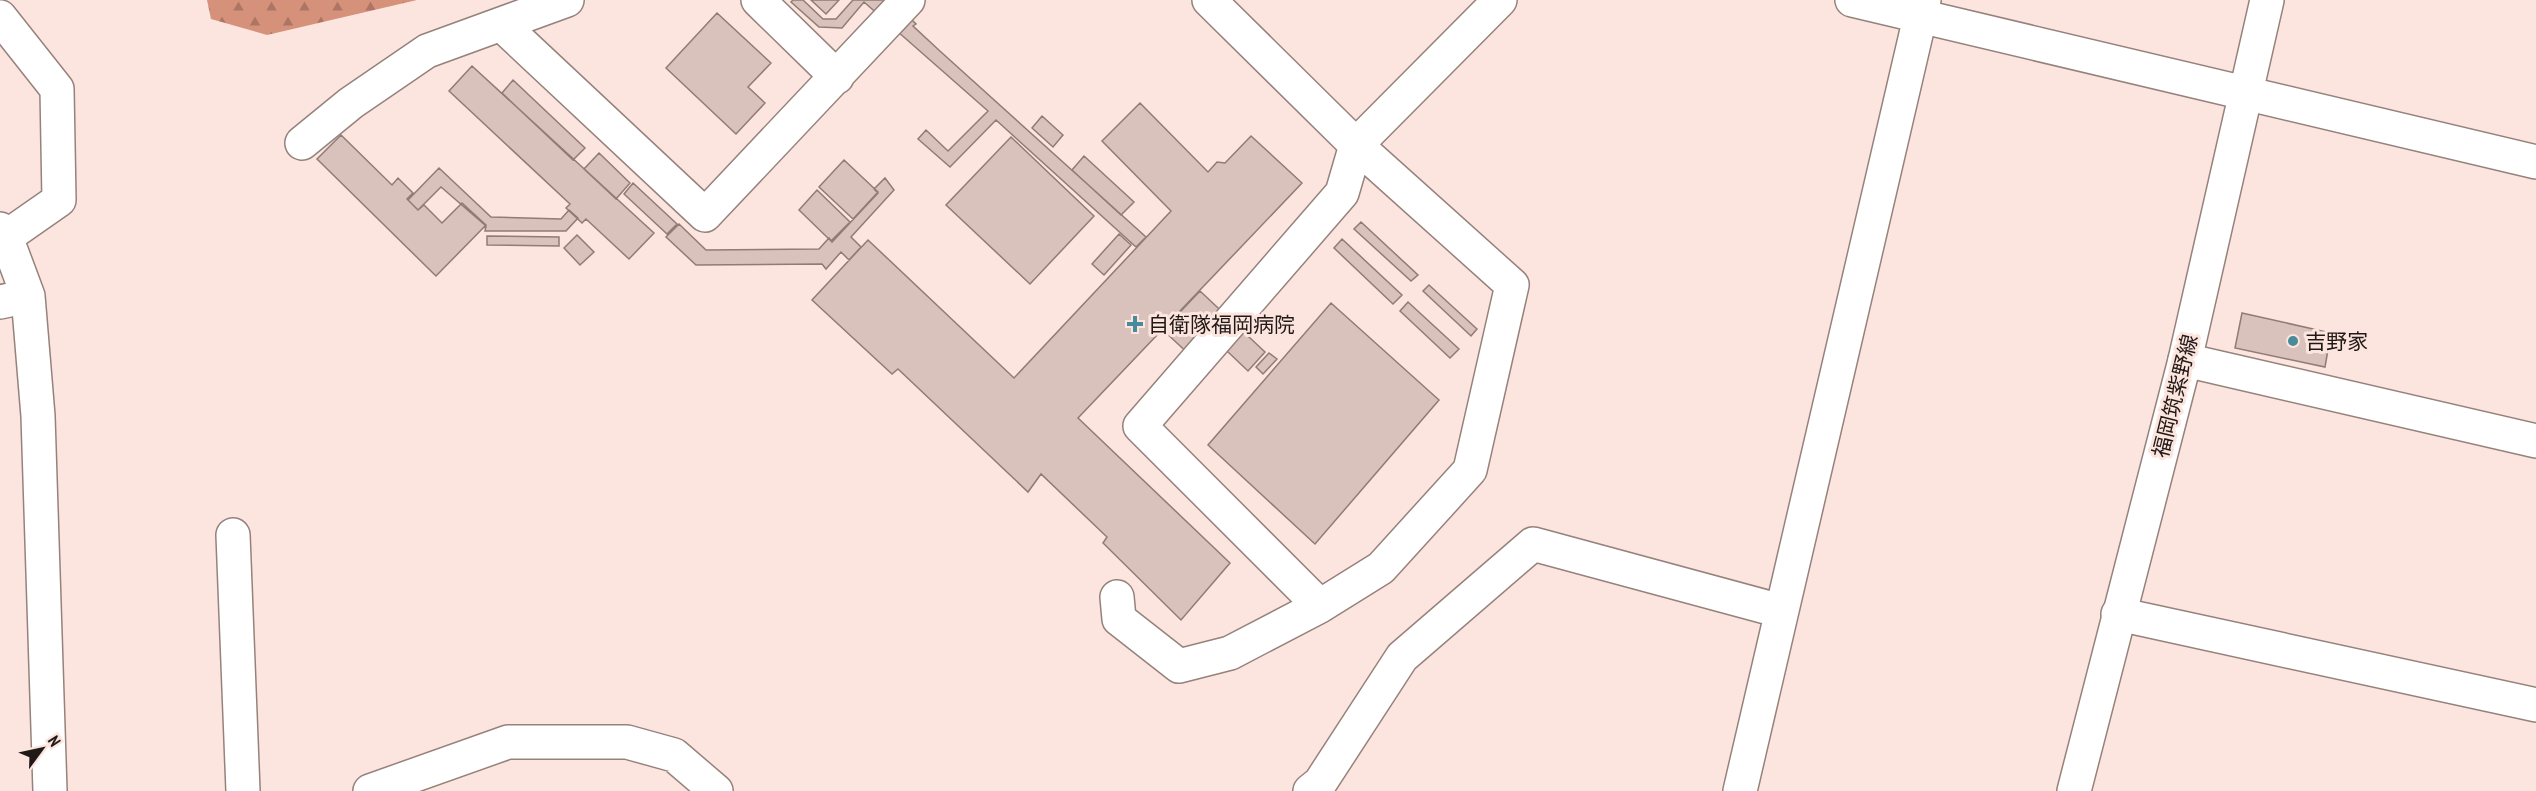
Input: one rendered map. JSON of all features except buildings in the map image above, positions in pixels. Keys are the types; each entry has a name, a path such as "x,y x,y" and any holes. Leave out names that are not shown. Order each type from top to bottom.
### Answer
{"street":[{"path":"0,5 6,0"},
{"path":"302,143 351,103 427,51 567,0"},
{"path":"758,0 837,77"},
{"path":"501,24 705,215 908,0"},
{"path":"1117,597 1119,619 1179,666 1230,653 1320,606 1381,568 1470,470 1512,285 1356,145 1209,0"},
{"path":"1320,606 1140,426 1342,193 1356,145 1500,0"},
{"path":"1852,0 1922,7 2246,94 2536,162"},
{"name":"福岡筑紫野線","path":"2074,791 2185,360 2267,0"},
{"path":"1740,791 1922,7"},
{"path":"0,17 57,89 59,200 3,233 38,416 50,791"},
{"path":"2185,360 2536,441"},
{"path":"232,535 243,791"},
{"path":"1310,791 1320,783 1402,657 1533,544 1781,611"},
{"path":"2118,614 2536,705"},
{"path":"370,791 508,741 627,742 674,754 716,791"},
{"path":"674,754 682,791"}],"green space":[{"path":"207,0 417,0 267,35 211,19"}],"place":[{"name":"自衛隊福岡病院","path":"1135,324"},
{"name":"吉野家","path":"2293,341"}]}
